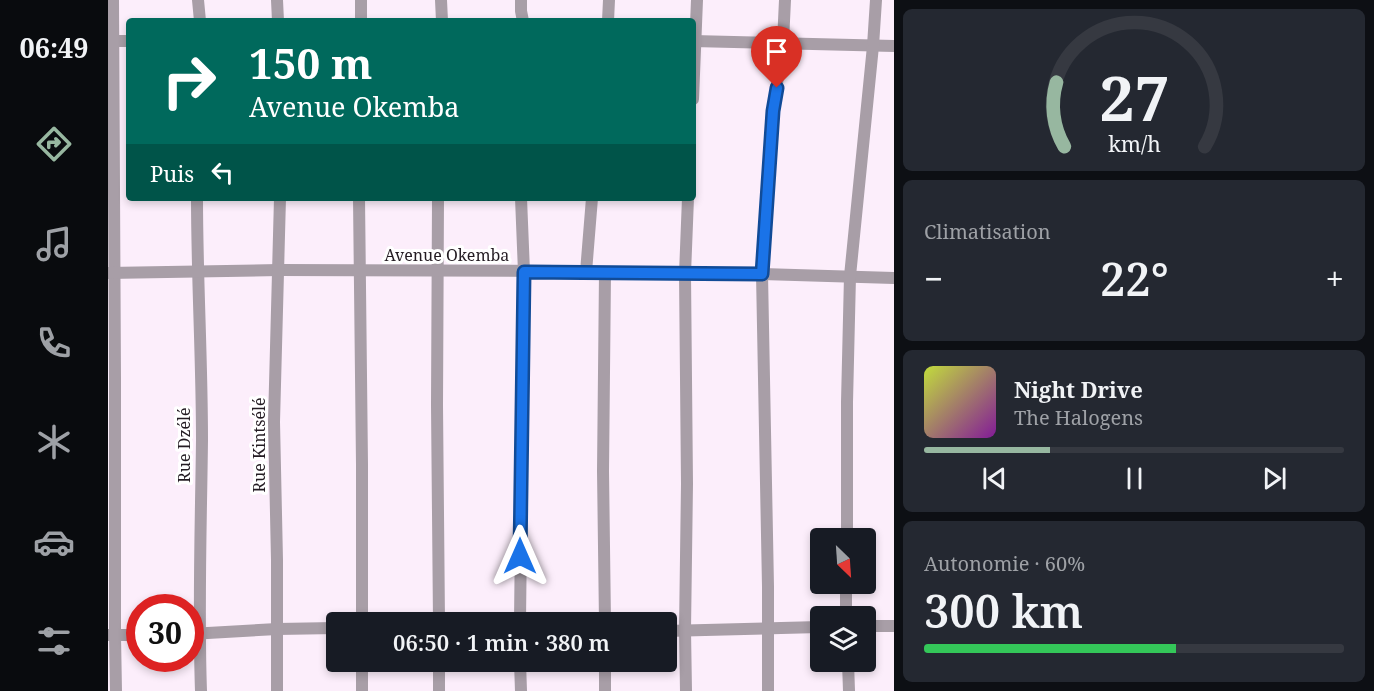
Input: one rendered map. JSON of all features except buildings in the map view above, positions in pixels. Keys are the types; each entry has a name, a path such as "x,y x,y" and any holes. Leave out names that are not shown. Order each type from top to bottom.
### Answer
{"street":[{"path":"113,0 110,41 111,636 116,691"},
{"path":"198,0 200,18"},
{"path":"277,0 278,18"},
{"path":"361,0 362,18"},
{"path":"441,0 442,18"},
{"path":"521,0 522,18"},
{"path":"608,18 609,0"},
{"path":"696,18 697,0"},
{"path":"768,691 762,274 773,111 783,42 785,0"},
{"path":"847,528 850,276 876,0"},
{"path":"110,41 126,41"},
{"path":"696,41 894,46"},
{"name":"Rue Dzélé","path":"196,594 202,438 197,201"},
{"name":"Rue Kintsélé","path":"277,691 274,422 280,201"},
{"path":"359,201 362,612"},
{"path":"438,201 439,612"},
{"path":"520,612 524,272 521,201"},
{"path":"586,272 592,201"},
{"path":"686,691 685,274 688,201"},
{"name":"Avenue Okemba","path":"111,273 279,270 438,271 762,274 894,278"},
{"path":"605,273 603,471 605,612"},
{"path":"876,626 894,626"},
{"path":"677,630 810,627"},
{"path":"204,633 326,628"},
{"path":"111,636 126,635"},
{"name":"Rue Dzélé","path":"199,672 201,691"},
{"path":"362,672 362,691"},
{"path":"439,672 439,691"},
{"path":"520,672 521,691"},
{"path":"605,672 605,691"},
{"path":"848,672 849,691"}],"route":[{"path":"520,556 524,272 762,274 773,111 777,88"}]}
